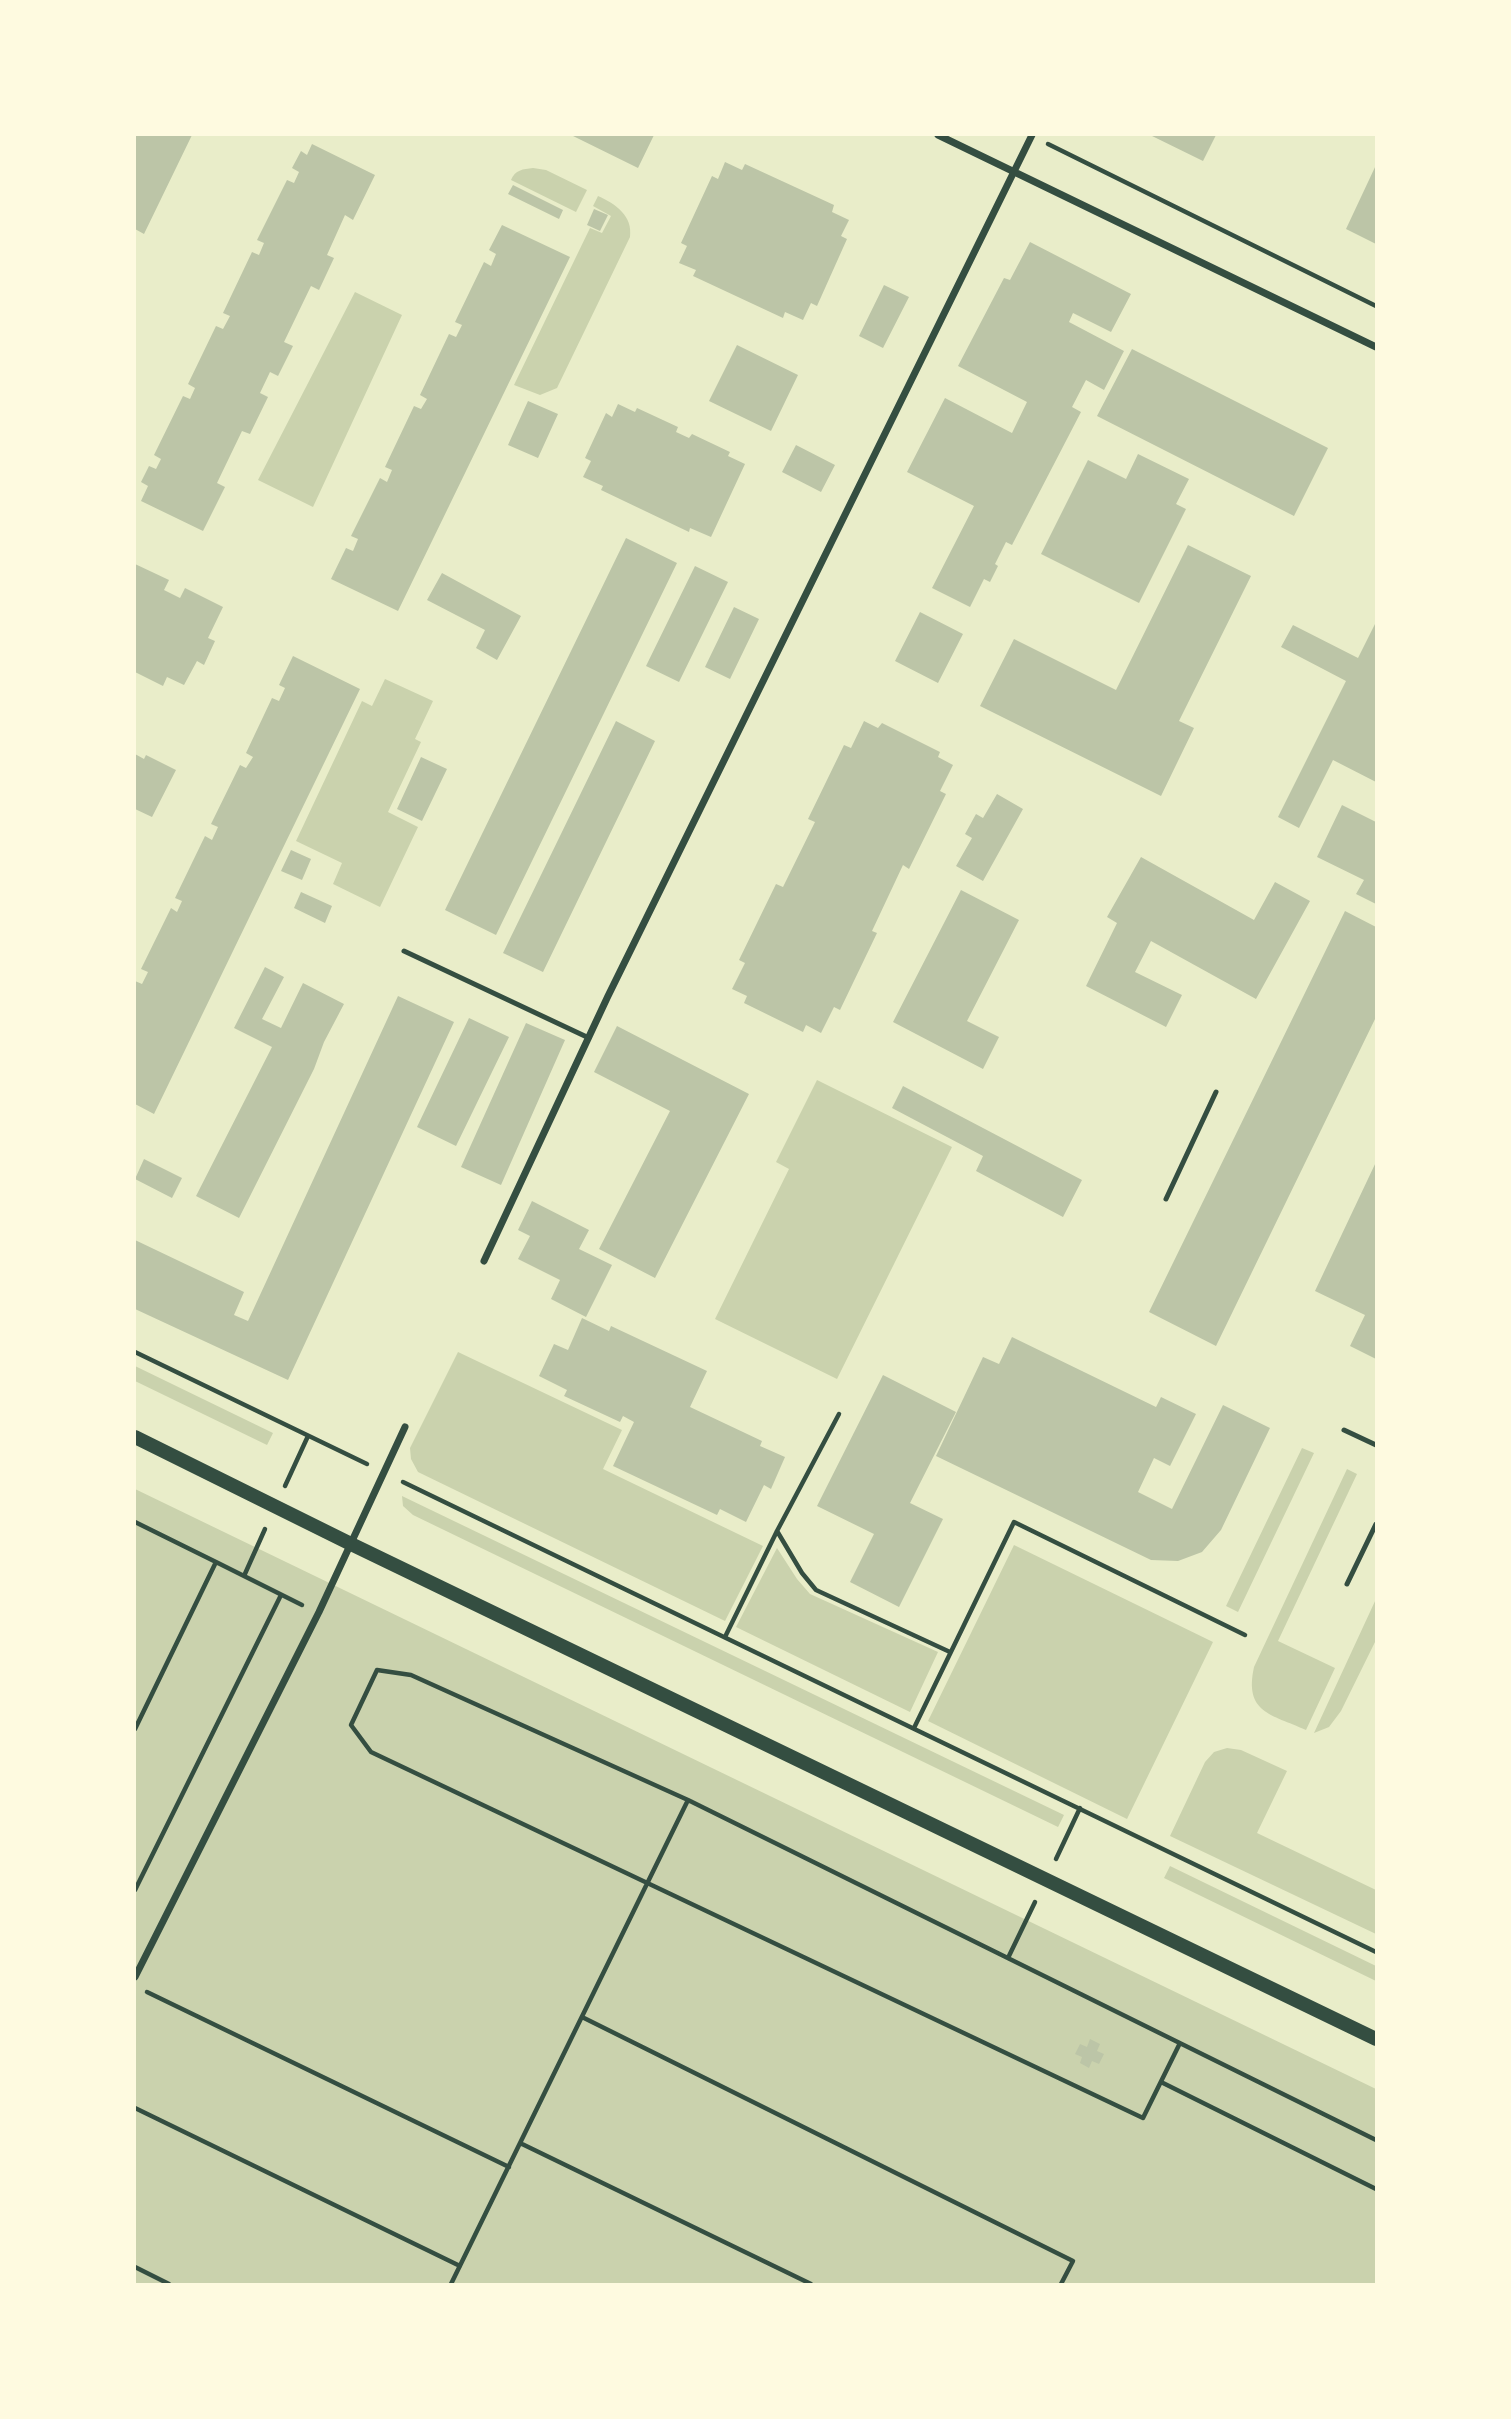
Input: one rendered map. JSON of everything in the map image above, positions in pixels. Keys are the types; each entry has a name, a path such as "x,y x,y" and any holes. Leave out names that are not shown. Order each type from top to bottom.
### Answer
{"main road":[{"path":"135,1437 1376,2039"}],"street":[{"path":"938,135 1376,347"},
{"path":"484,1261 589,1038 1032,136"},
{"path":"135,1977 319,1612 405,1427"}],"lane":[{"path":"404,951 589,1038"},
{"path":"1166,1199 1216,1092"},
{"path":"1344,1430 1376,1445"},
{"path":"1347,1584 1376,1524"}],"path":[{"path":"1032,136 1376,306"},
{"path":"135,1352 1376,1952"},
{"path":"725,1637 839,1414"},
{"path":"135,1522 319,1612"},
{"path":"914,1728 1014,1522 1245,1635"},
{"path":"777,1531 802,1573 816,1590 950,1652"},
{"path":"135,1729 216,1562"},
{"path":"135,1890 281,1595"},
{"path":"1180,2043 1143,2118 371,1752 351,1725 377,1670 411,1675 688,1800 1180,2043 1376,2140"},
{"path":"451,2284 688,1800"},
{"path":"135,1986 509,2167"},
{"path":"582,2017 1073,2262 1061,2284"},
{"path":"1161,2082 1376,2189"},
{"path":"135,2108 460,2266"},
{"path":"520,2143 811,2284"},
{"path":"135,2267 169,2284"}],"green space":[{"path":"533,168 546,170 587,190 576,212 511,180 517,172"},
{"path":"598,196 611,203 626,217 630,237 557,388 540,395 514,385 590,228 602,233 611,216 593,206"},
{"path":"355,292 402,315 313,507 258,480"},
{"path":"385,679 433,701 415,739 421,742 388,812 418,827 380,907 333,884 342,863 296,841 362,701 372,706"},
{"path":"817,1080 952,1147 837,1379 715,1319 789,1169 776,1162"},
{"path":"458,1352 622,1430 603,1469 763,1546 725,1621 418,1472 411,1459 410,1448"},
{"path":"135,1366 273,1433 267,1445 135,1381"},
{"path":"1302,1448 1314,1453 1238,1612 1226,1606"},
{"path":"1347,1469 1357,1474 1278,1641 1335,1668 1306,1730 1272,1715 1257,1703 1252,1682 1254,1667"},
{"path":"135,1489 1376,2089 1376,2284 135,2284"},
{"path":"402,1496 1064,1815 1058,1827 413,1515 403,1506"},
{"path":"1014,1545 1213,1642 1127,1819 928,1721"},
{"path":"777,1548 810,1594 938,1652 910,1712 736,1627"},
{"path":"1376,1599 1376,1640 1341,1711 1329,1727 1314,1733"},
{"path":"1227,1748 1241,1750 1287,1771 1257,1833 1376,1890 1376,1934 1170,1836 1205,1762 1214,1752"},
{"path":"1170,1866 1376,1966 1376,1981 1164,1878"}],"building":[{"path":"135,135 192,135 144,234 135,229"},
{"path":"571,135 654,135 638,168"},
{"path":"1150,135 1216,135 1203,161"},
{"path":"312,144 375,175 353,220 345,215 327,255 334,258 319,290 311,286 284,342 293,346 278,376 270,372 260,393 268,397 250,434 242,431 217,483 225,487 203,531 141,501 148,486 141,482 149,466 156,469 161,459 154,455 183,396 190,399 195,388 188,384 216,326 223,329 230,316 223,313 252,252 259,255 264,243 257,240 287,180 294,183 299,172 292,168 301,151 307,155"},
{"path":"725,162 742,170 745,164 834,205 832,212 849,220 841,236 847,239 817,306 811,303 803,320 785,312 783,318 693,276 696,270 679,263 687,246 681,243 712,176 718,179"},
{"path":"1376,165 1376,244 1346,229"},
{"path":"513,185 563,210 559,219 508,194"},
{"path":"594,209 608,215 600,231 587,225"},
{"path":"502,225 570,257 398,611 331,579 346,548 353,551 358,539 351,536 380,478 387,482 392,470 385,467 414,406 421,409 427,399 420,395 449,334 456,337 462,325 455,322 484,262 491,266 496,254 489,250"},
{"path":"1030,242 1131,294 1111,332 1073,313 1069,322 1124,351 1104,390 1086,380 1072,407 1081,412 1012,545 1006,542 990,582 984,579 970,607 932,588 974,506 907,472 945,398 1012,433 1027,402 958,366 1004,278 1010,280"},
{"path":"884,285 909,297 883,348 859,336"},
{"path":"737,345 798,375 771,431 709,401"},
{"path":"1132,349 1328,448 1294,516 1097,416"},
{"path":"528,401 558,414 538,458 508,445"},
{"path":"618,404 635,412 637,408 678,427 676,432 689,438 692,434 730,452 728,456 745,464 711,537 690,528 689,532 601,490 603,486 583,477 591,461 585,458 606,413 612,417"},
{"path":"796,445 835,465 821,492 782,472"},
{"path":"1138,454 1189,479 1176,504 1186,509 1139,603 1041,554 1088,460 1126,479"},
{"path":"626,538 677,563 496,935 445,910"},
{"path":"1188,545 1251,576 1179,721 1194,728 1161,796 980,706 1014,639 1116,690"},
{"path":"135,564 169,580 164,590 180,598 185,588 223,607 208,638 215,641 204,665 197,661 184,685 167,677 163,686 135,672"},
{"path":"695,566 728,582 679,682 646,666"},
{"path":"442,573 521,616 497,660 476,648 485,630 427,600"},
{"path":"734,607 759,619 730,679 705,667"},
{"path":"920,612 963,634 938,683 895,661"},
{"path":"1376,622 1376,782 1333,760 1299,828 1278,817 1346,681 1281,647 1293,625 1358,658"},
{"path":"293,656 360,689 154,1114 135,1104 135,981 142,984 148,972 141,969 171,908 177,912 182,901 175,898 205,836 212,840 218,827 211,824 240,765 246,768 253,757 246,753 272,698 279,701 285,688 279,685"},
{"path":"616,721 655,741 543,972 503,953"},
{"path":"864,721 878,728 882,723 940,752 938,757 953,765 940,791 946,794 909,869 903,865 872,931 877,933 840,1010 834,1007 821,1033 806,1025 803,1032 744,1003 747,996 732,989 745,963 739,960 776,884 783,887 815,822 808,819 844,745 851,748"},
{"path":"135,754 144,759 146,755 176,770 152,817 135,809"},
{"path":"421,757 447,769 422,821 397,809"},
{"path":"997,794 1023,809 983,881 956,866 972,838 965,834 976,814 983,818"},
{"path":"1342,805 1376,822 1376,904 1356,894 1364,880 1317,857"},
{"path":"291,850 311,859 302,880 281,871"},
{"path":"1141,857 1254,920 1275,882 1310,901 1256,999 1151,941 1135,972 1182,995 1166,1027 1086,986 1117,923 1107,917"},
{"path":"961,890 1019,920 967,1021 999,1037 983,1069 893,1022"},
{"path":"301,892 332,906 325,923 294,908"},
{"path":"1345,911 1376,927 1376,1017 1216,1346 1149,1312"},
{"path":"265,967 284,977 262,1019 281,1028 303,983 344,1004 239,1218 196,1196 272,1047 234,1028"},
{"path":"398,996 454,1022 288,1380 135,1309 135,1240 244,1292 234,1315 248,1321"},
{"path":"469,1018 509,1037 456,1146 417,1127"},
{"path":"526,1023 565,1040 501,1185 461,1167"},
{"path":"617,1026 749,1094 655,1278 599,1249 670,1111 594,1072"},
{"path":"903,1086 1082,1180 1063,1217 976,1171 983,1156 892,1108"},
{"path":"144,1159 182,1178 172,1198 135,1179"},
{"path":"1376,1162 1376,1359 1350,1346 1365,1315 1315,1291"},
{"path":"532,1201 589,1230 579,1249 612,1265 586,1317 551,1299 560,1280 518,1259 530,1236 518,1230"},
{"path":"582,1318 609,1331 611,1326 707,1371 690,1407 762,1441 760,1446 785,1457 771,1489 764,1485 746,1522 720,1509 717,1515 613,1466 634,1422 623,1416 620,1422 564,1396 567,1390 539,1376 554,1344 568,1350"},
{"path":"1012,1337 1156,1407 1161,1397 1196,1414 1170,1466 1154,1458 1138,1492 1172,1509 1223,1405 1270,1428 1221,1530 1202,1552 1178,1561 1151,1560 936,1456 983,1357 999,1364"},
{"path":"883,1375 956,1412 910,1503 943,1519 899,1607 850,1582 874,1534 817,1506"},
{"path":"1090,2039 1100,2044 1097,2051 1104,2054 1099,2064 1092,2061 1089,2068 1080,2063 1082,2057 1075,2054 1080,2044 1087,2047"}]}
